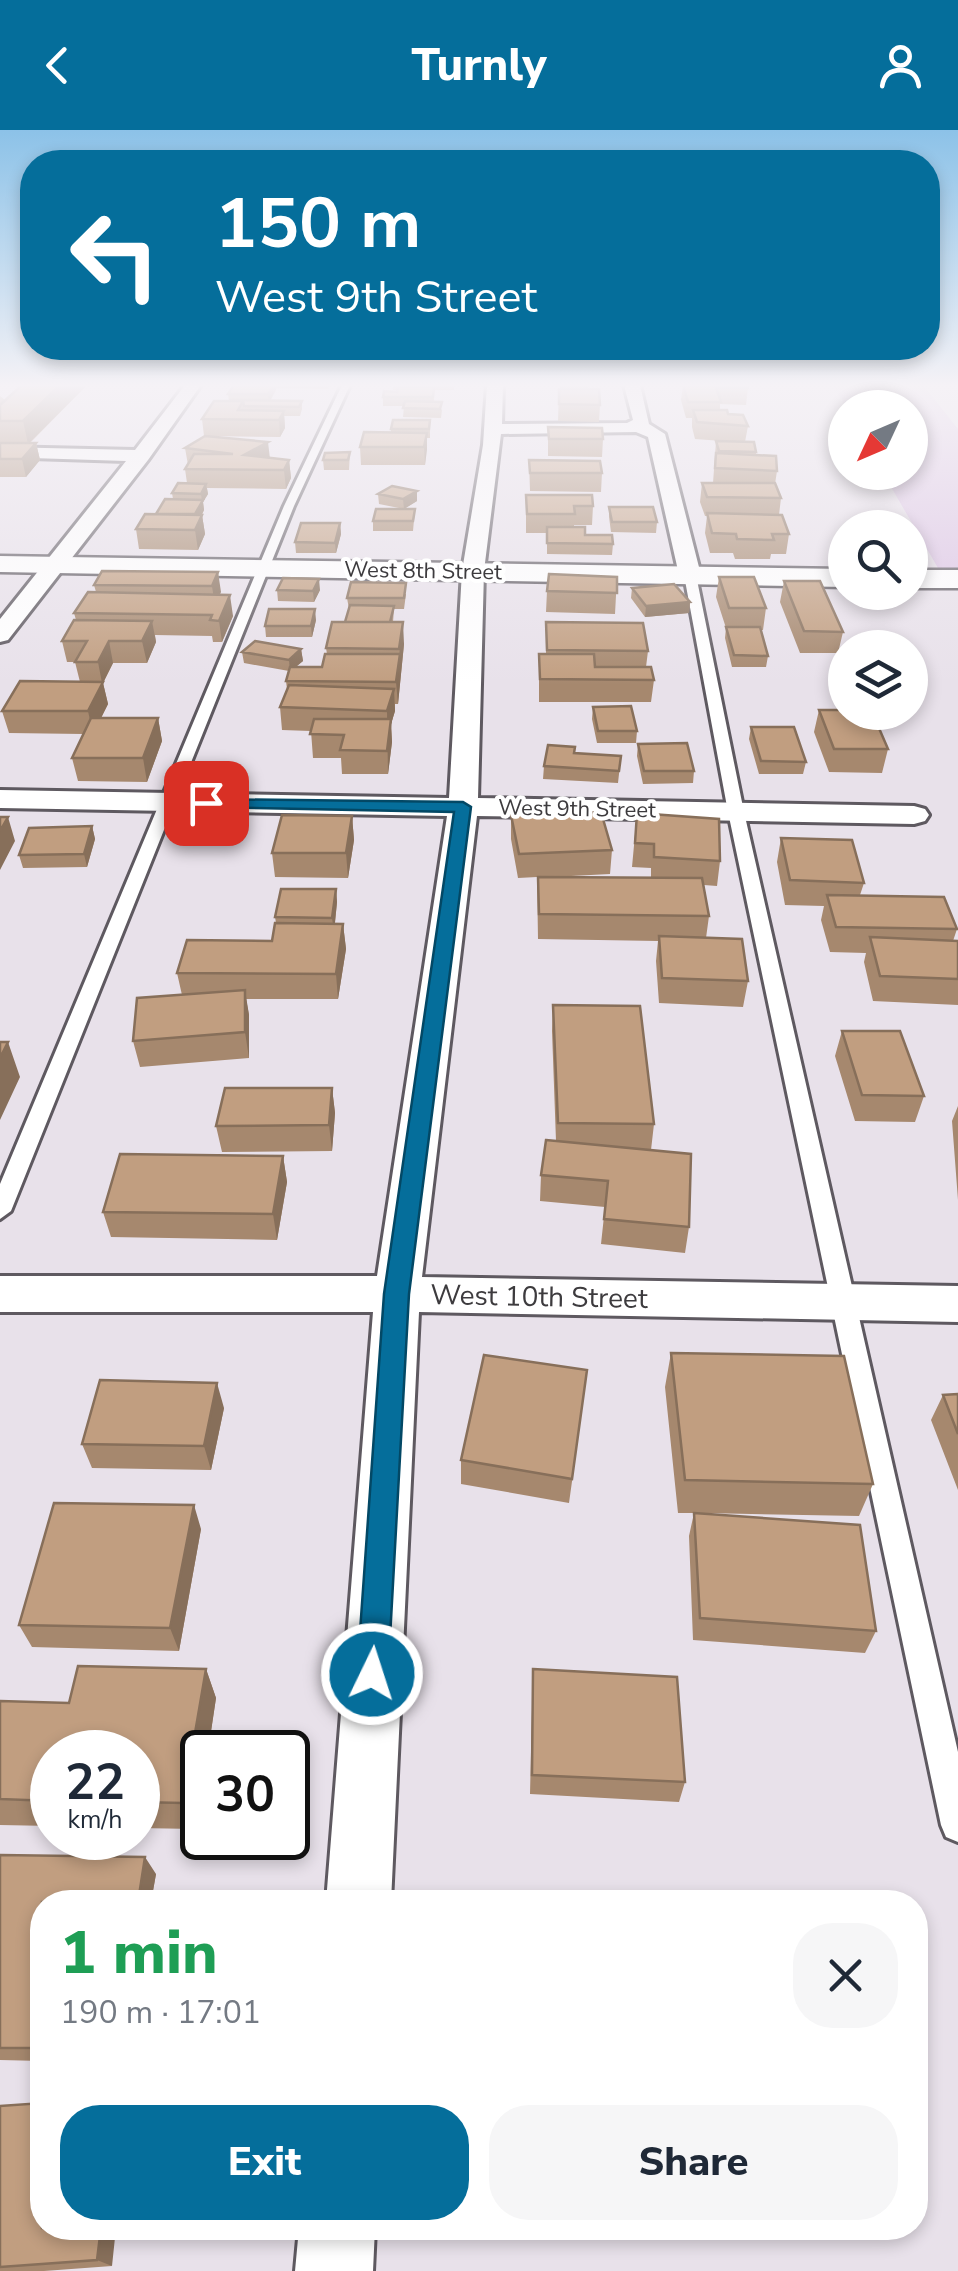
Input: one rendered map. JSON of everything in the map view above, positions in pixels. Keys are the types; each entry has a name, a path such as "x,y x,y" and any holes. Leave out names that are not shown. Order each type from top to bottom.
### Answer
{"street":[{"path":"0,635 51,565 118,485"},
{"path":"359,1890 396,1294 463,807 473,572 485,485"},
{"path":"668,485 690,575"},
{"name":"West 8th Street","path":"0,564 828,578"},
{"path":"928,579 958,579"},
{"name":"West 9th Street","path":"0,799 914,815"},
{"name":"West 10th Street","path":"0,1294 396,1294 958,1304"},
{"path":"334,2271 336,2240"}],"lane":[{"path":"0,1210 299,485"},
{"path":"690,575 736,812 958,1825"}],"shaded area":[{"path":"958,485 958,568 938,568 928,551 928,510 904,510 893,490"}],"building":[{"path":"177,485 206,485 201,494 172,493"},
{"path":"703,485 776,485 781,498 707,497"},
{"path":"392,486 417,491 403,499 378,494"},
{"path":"526,495 592,495 593,506 574,506 575,514 527,514"},
{"path":"165,499 203,500 195,514 156,514"},
{"path":"609,507 653,507 657,522 612,522"},
{"path":"376,509 415,509 413,521 373,521"},
{"path":"707,513 782,515 789,534 772,534 774,540 737,539 736,534 712,533"},
{"path":"145,514 202,515 195,530 136,529"},
{"path":"301,523 340,523 335,543 295,542"},
{"path":"547,527 585,527 585,535 612,535 613,544 547,543"},
{"path":"102,571 218,572 212,586 94,585"},
{"path":"549,574 617,577 617,593 547,591"},
{"path":"719,577 754,577 766,608 729,608"},
{"path":"283,578 319,579 313,591 277,590"},
{"path":"784,581 820,581 828,610 833,610 842,630 804,631"},
{"path":"351,582 406,583 404,598 347,598"},
{"path":"674,584 690,602 646,606 632,588"},
{"path":"88,592 230,595 219,621 210,620 212,615 74,613"},
{"path":"350,605 394,606 390,622 345,622"},
{"path":"269,609 315,609 311,626 265,626"},
{"path":"74,620 152,621 142,641 109,641 98,662 75,662 87,641 62,641"},
{"path":"332,622 403,622 399,649 326,648"},
{"path":"546,622 643,623 648,651 547,650"},
{"path":"726,627 760,627 768,656 734,655"},
{"path":"255,641 301,649 289,660 242,652"},
{"path":"325,654 400,654 396,682 286,681 290,667 322,667"},
{"path":"539,654 594,654 595,667 651,667 654,680 540,679"},
{"path":"20,681 103,682 88,711 2,711"},
{"path":"289,685 394,689 387,711 280,707"},
{"path":"631,706 637,731 598,731 593,707"},
{"path":"819,710 828,710 828,730 880,730 888,749 834,749"},
{"path":"91,718 158,718 143,758 72,758"},
{"path":"314,719 391,719 387,751 340,750 344,735 310,734"},
{"path":"751,727 794,727 806,762 761,761"},
{"path":"687,743 694,771 644,771 638,744"},
{"path":"548,745 575,747 574,753 621,756 619,771 544,766"},
{"path":"601,812 612,850 519,854 511,815"},
{"path":"637,813 719,819 720,861 654,857 654,844 635,843"},
{"path":"282,815 352,816 346,853 272,853"},
{"path":"92,826 84,854 19,855 29,828"},
{"path":"781,838 852,840 864,883 790,880"},
{"path":"538,877 702,878 709,916 539,914"},
{"path":"281,889 336,889 332,918 275,917"},
{"path":"827,895 944,897 957,929 836,927"},
{"path":"275,923 343,924 336,974 177,973 187,940 272,941"},
{"path":"659,936 742,939 748,981 662,978"},
{"path":"870,937 958,941 958,979 880,976"},
{"path":"245,990 245,1032 133,1041 137,998"},
{"path":"553,1005 640,1006 654,1124 558,1123"},
{"path":"842,1031 900,1031 924,1096 862,1095"},
{"path":"0,1042 8,1042 0,1058"},
{"path":"225,1088 332,1088 329,1125 216,1126"},
{"path":"546,1140 691,1154 689,1227 604,1219 608,1181 541,1175"},
{"path":"120,1154 283,1156 273,1214 103,1212"},
{"path":"671,1353 844,1356 873,1484 685,1480"},
{"path":"484,1355 587,1370 572,1479 461,1460"},
{"path":"100,1380 217,1383 204,1446 82,1444"},
{"path":"958,1394 958,1434 943,1395"},
{"path":"54,1503 194,1505 170,1628 19,1625"},
{"path":"694,1513 860,1525 876,1631 700,1618"},
{"path":"78,1666 206,1669 196,1730 180,1730 180,1803 160,1802 160,1730 30,1730 30,1800 0,1799 0,1701 69,1703"},
{"path":"533,1669 677,1677 685,1782 532,1775"},
{"path":"0,1855 30,1855 30,1860 145,1860 140,1890 30,1890 30,2048 0,2048"},
{"path":"30,2104 30,2240 100,2240 97,2260 0,2267 0,2106"}],"route":[{"path":"206,803 463,807 396,1294 372,1674"}]}
